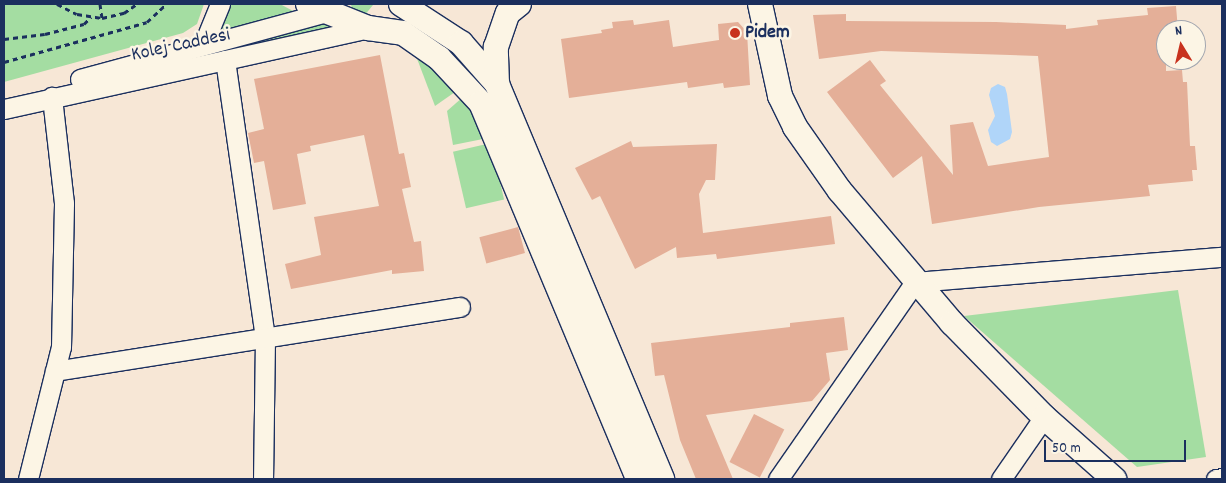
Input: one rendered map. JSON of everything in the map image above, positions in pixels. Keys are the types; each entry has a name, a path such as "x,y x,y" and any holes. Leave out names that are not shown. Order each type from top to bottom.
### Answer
{"street":[{"path":"204,43 220,4"},
{"path":"368,28 391,4"},
{"path":"401,4 461,43 497,84 662,479"},
{"path":"497,84 496,47 508,13 519,4"},
{"path":"760,4 780,96 795,127 840,191 915,282 1044,416 1114,479"},
{"path":"324,6 368,28 403,34 439,58 481,103 638,479"},
{"name":"Kolej Caddesi","path":"4,101 324,6"},
{"name":"Kolej Caddesi","path":"4,109 368,28"},
{"path":"225,60 265,338 263,479"},
{"path":"28,479 61,347 64,203 52,97"},
{"path":"915,282 1222,257"},
{"path":"778,479 915,282"},
{"path":"55,371 460,307"},
{"path":"1001,479 1044,416"},
{"path":"1216,479 1222,478"}],"path":[{"path":"58,4 91,17 102,18 124,13 136,4"},
{"path":"100,4 102,18"},
{"path":"4,62 147,22 166,4"},
{"path":"4,39 45,34 84,24 91,17"}],"green space":[{"path":"4,4 204,4 197,24 183,33 4,82"},
{"path":"231,4 280,4 295,12 221,32"},
{"path":"351,4 373,5 364,16 352,10"},
{"path":"314,20 338,29 219,54"},
{"path":"423,53 455,92 435,106 416,56"},
{"path":"463,97 478,115 488,138 453,145 447,111"},
{"path":"491,143 504,200 466,208 453,152"},
{"path":"1178,290 1206,457 1137,467 964,316"}],"water":[{"path":"998,84 1005,87 1012,132 1010,139 997,146 991,142 988,130 995,116 989,95 991,88"}],"building":[{"path":"1176,6 1177,20 1156,20 1156,70 1182,70 1183,82 1187,82 1190,146 1195,146 1197,170 1192,170 1193,181 1148,185 1150,196 1039,207 932,224 922,156 893,178 827,92 870,60 886,81 880,85 953,175 950,125 973,122 988,166 1049,157 1038,56 881,51 819,59 813,15 846,14 846,21 996,22 1066,25 1066,29 1098,25 1097,20 1148,15 1147,8"},
{"path":"633,20 634,25 669,20 673,47 719,40 718,24 738,22 747,32 750,85 724,88 723,83 688,88 687,82 569,98 561,39 602,33 601,30 613,28 612,22"},
{"path":"380,55 399,154 404,153 411,187 402,189 414,242 421,241 424,271 392,274 392,270 291,289 285,264 321,255 314,217 379,206 364,135 310,146 311,151 297,154 306,204 273,210 264,161 254,163 248,133 264,129 254,79"},
{"path":"631,141 633,147 717,144 715,180 706,180 699,194 703,233 831,216 835,244 717,259 716,254 677,258 676,247 635,269 600,196 592,200 575,168"},
{"path":"518,227 525,253 486,263 479,237"},
{"path":"844,317 848,350 826,353 830,380 812,401 706,415 733,479 696,479 680,440 664,375 655,376 651,343 790,327 790,323"},
{"path":"754,414 784,429 760,478 729,462"}],"place":[{"name":"Pidem","path":"735,33"}]}
